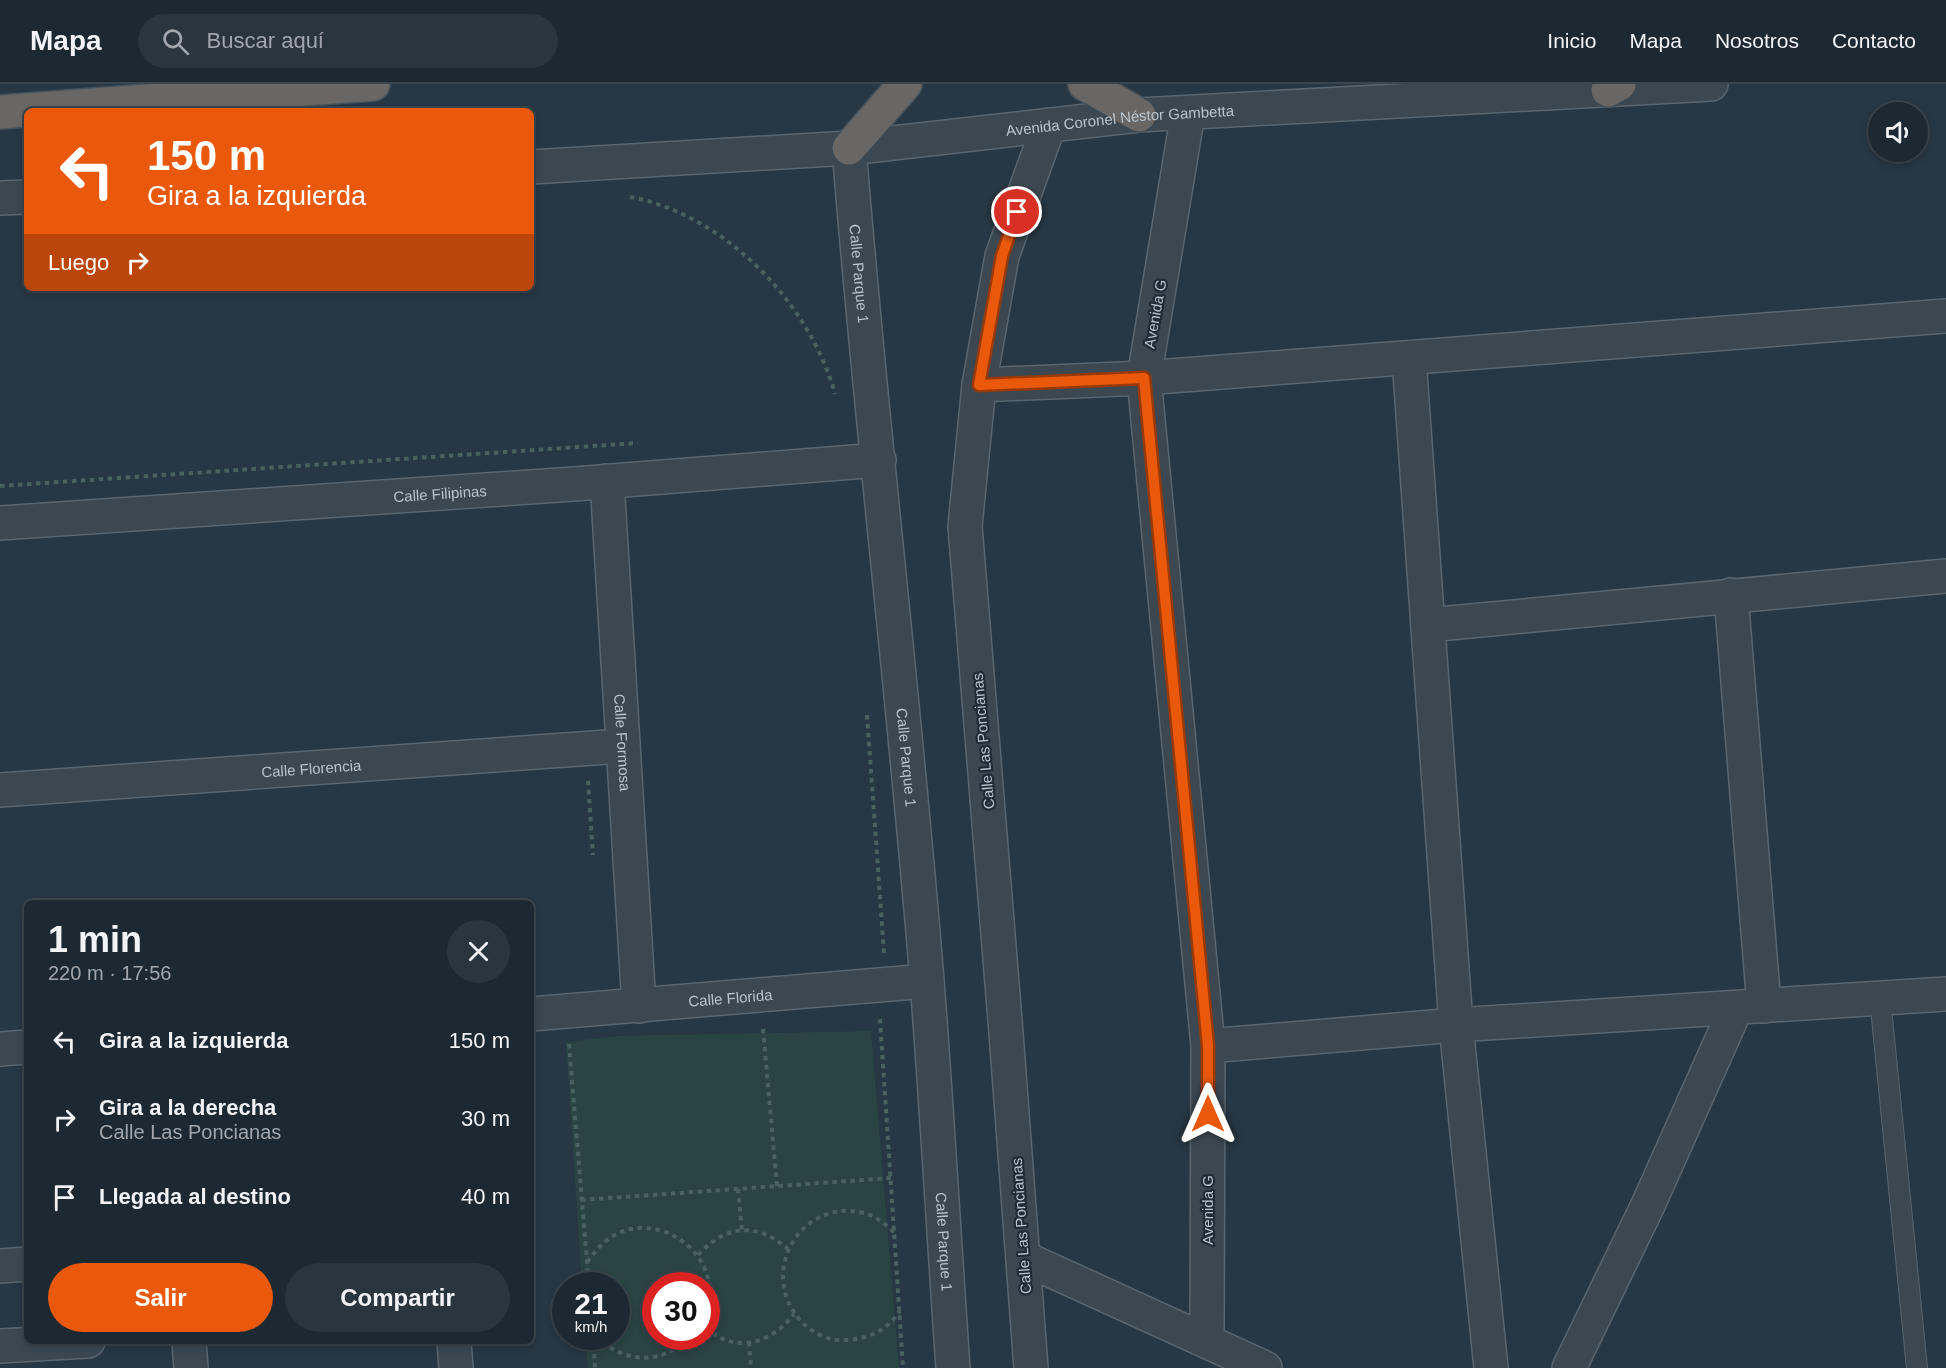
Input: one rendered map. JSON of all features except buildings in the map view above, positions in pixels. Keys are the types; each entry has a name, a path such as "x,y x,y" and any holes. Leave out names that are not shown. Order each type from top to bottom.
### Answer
{"highway":[{"path":"53,108 373,84"},
{"path":"849,148 905,84"},
{"path":"1084,84 1139,116"},
{"path":"0,112 24,110"}],"street":[{"name":"Avenida Coronel Néstor Gambetta","path":"534,167 849,148 1139,116 1614,87 1711,84"},
{"name":"Avenida G","path":"1188,113 1144,378 1208,1046 1207,1341"},
{"name":"Calle Las Poncianas","path":"1031,1368 965,526 979,385 1002,256 1049,125"},
{"name":"Calle Parque 1","path":"849,148 861,297 879,460 927,981 953,1368"},
{"path":"0,198 24,196"},
{"path":"979,385 1144,378 1946,316"},
{"path":"1409,358 1456,1025 1491,1368"},
{"name":"Calle Filipinas","path":"0,523 879,460"},
{"name":"Calle Formosa","path":"607,481 639,1006"},
{"path":"1428,625 1946,576"},
{"path":"1569,1368 1647,1205 1750,1007 1731,595"},
{"name":"Calle Florencia","path":"0,790 622,746"},
{"name":"Calle Florida","path":"534,1014 927,981"},
{"path":"1208,1046 1456,1025 1946,994"},
{"path":"0,1049 24,1047"},
{"path":"1024,1258 1265,1368"},
{"path":"0,1266 24,1264"},
{"path":"0,1346 35,1344"},
{"path":"189,1344 190,1368"},
{"path":"454,1344 456,1368"}],"lane":[{"path":"1880,998 1917,1368"}],"path":[{"path":"627,196 681,213 720,235 764,274 802,320 830,376 836,397"},
{"path":"0,486 645,442"},
{"path":"867,714 884,960"},
{"path":"879,1021 895,1233 902,1368"},
{"path":"763,1029 777,1186"},
{"path":"568,1044 588,1272"},
{"path":"581,1200 891,1178"},
{"path":"738,1189 742,1230"},
{"path":"895,1233 881,1221 864,1213 846,1211 828,1214 811,1222 798,1234 788,1250 783,1265 783,1282 786,1299 794,1314 807,1328 824,1337 843,1341 861,1339 879,1332 894,1320 900,1311"},
{"path":"587,1263 599,1246 614,1235 632,1229 651,1227 669,1232 685,1242 698,1255 706,1272"},
{"path":"698,1255 724,1234 742,1230 767,1234 788,1250"},
{"path":"720,1336 739,1342 749,1342 771,1336 784,1327 794,1314"},
{"path":"749,1342 751,1368"},
{"path":"595,1350 596,1368"},
{"path":"613,1350 622,1355 641,1358 660,1356 677,1350"}],"green space":[{"path":"871,1031 899,1368 588,1368 586,1350 630,1350 630,1272 581,1272 566,1042 616,1036"}],"route":[{"path":"1017,212 1002,256 979,385 1144,378 1208,1046 1208,1114"}]}
